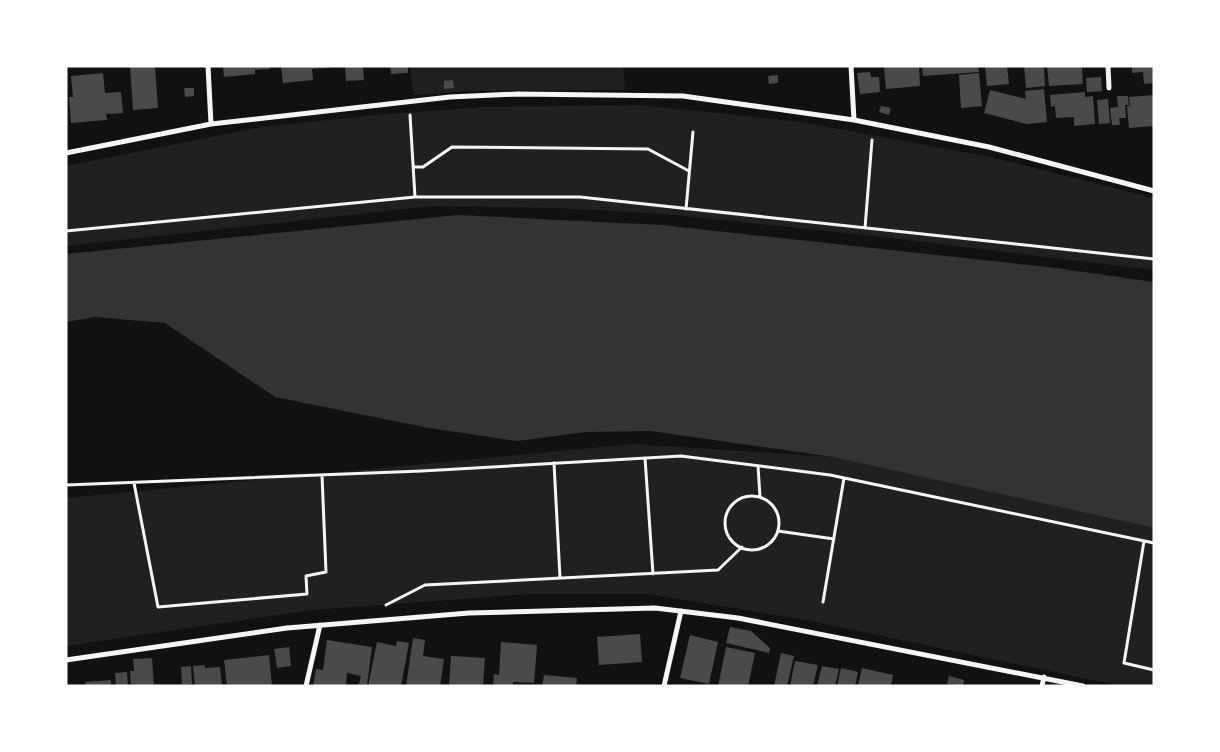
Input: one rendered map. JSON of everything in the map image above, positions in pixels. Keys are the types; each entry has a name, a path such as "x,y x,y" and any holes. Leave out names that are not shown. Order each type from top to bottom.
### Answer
{"street":[{"path":"208,66 210,124"},
{"path":"851,66 854,120"},
{"path":"1108,66 1109,88"},
{"path":"66,153 210,124 450,97 518,94 683,96 854,120 989,147 1154,191"},
{"path":"66,660 320,625 507,612 646,608 738,618 1083,686"},
{"path":"664,686 681,611"},
{"path":"306,686 320,625"},
{"path":"1042,686 1044,677"}],"path":[{"path":"409,102 415,197"},
{"path":"686,209 693,132"},
{"path":"865,228 872,140"},
{"path":"414,167 423,167 452,147 648,149 689,171"},
{"path":"66,231 415,197 580,197 1154,259"},
{"path":"66,485 322,475 681,456 844,478 1154,543"},
{"path":"645,458 653,574"},
{"path":"554,463 560,578"},
{"path":"758,466 760,497"},
{"path":"134,482 158,607 307,594 306,576 326,572 322,475"},
{"path":"823,602 844,478"},
{"path":"378,610 425,585 718,570 742,548 760,548 768,544 778,531 778,514 774,506 760,497 743,498 736,502 726,517 728,535 742,548"},
{"path":"778,531 834,540"},
{"path":"1144,541 1124,663 1154,670"}],"shaded area":[{"path":"410,66 623,66 625,90 467,91 413,95"},
{"path":"639,105 801,122 990,157 1154,198 1154,270 864,235 664,214 557,208 431,206 66,246 66,166 261,127 375,115 484,107"},
{"path":"458,215 662,225 1056,268 1154,282 1154,528 833,457 651,431 586,432 517,441 429,428 275,397 165,323 95,317 66,322 66,254"},
{"path":"633,444 833,457 1154,528 1154,686 1121,686 806,620 649,594 529,594 311,610 66,646 66,498"}],"building":[{"path":"130,66 155,66 158,108 133,110"},
{"path":"223,66 270,66 270,69 255,70 255,74 224,77"},
{"path":"281,66 329,66 329,68 312,69 313,80 283,83"},
{"path":"345,66 363,66 364,80 346,81"},
{"path":"390,66 408,66 408,73 391,74"},
{"path":"884,66 919,66 920,86 886,89"},
{"path":"922,66 978,66 979,72 923,76"},
{"path":"985,66 1007,66 1009,84 987,86"},
{"path":"1024,66 1044,66 1045,86 1026,88"},
{"path":"1047,66 1082,66 1083,84 1049,86"},
{"path":"1132,66 1154,66 1154,83 1144,84 1143,72 1132,73"},
{"path":"870,72 871,77 879,77 880,92 860,94 857,73"},
{"path":"103,73 105,93 121,92 123,113 106,114 107,120 71,123 69,97 73,97 71,76"},
{"path":"979,73 982,106 961,108 959,75"},
{"path":"778,75 778,83 769,84 768,76"},
{"path":"1101,77 1102,91 1087,92 1086,78"},
{"path":"453,80 454,88 444,89 444,81"},
{"path":"184,88 194,88 194,96 185,97"},
{"path":"1044,89 1047,122 1027,124 984,113 990,90 1026,99 1025,91"},
{"path":"1085,92 1085,97 1093,96 1095,124 1074,126 1074,117 1056,118 1055,106 1051,107 1050,95"},
{"path":"1154,95 1154,126 1129,128 1127,106 1130,106 1129,97"},
{"path":"1117,96 1128,96 1129,105 1125,105 1126,118 1119,118 1120,125 1112,125 1110,108 1118,107"},
{"path":"1108,99 1110,123 1099,124 1097,100"},
{"path":"881,106 891,108 889,115 879,112"},
{"path":"730,627 751,631 770,648 769,653 726,643"},
{"path":"640,634 642,662 599,665 597,637"},
{"path":"690,635 718,642 709,684 680,678"},
{"path":"413,638 425,640 423,656 444,659 440,686 406,686"},
{"path":"327,640 372,647 367,685 359,684 361,676 347,673 346,686 313,686 316,669 323,670"},
{"path":"397,641 409,643 401,686 368,686 377,642 396,646"},
{"path":"501,642 537,645 534,683 513,682 513,686 493,686 494,674 499,675"},
{"path":"289,647 291,666 277,668 274,649"},
{"path":"726,647 755,653 748,686 718,686"},
{"path":"781,653 794,656 787,686 774,686"},
{"path":"269,655 272,685 227,686 224,660"},
{"path":"451,656 485,658 483,686 449,686"},
{"path":"152,658 154,686 131,686 130,671 134,671 133,659"},
{"path":"795,661 818,665 813,686 790,686"},
{"path":"205,665 205,668 220,667 222,686 195,686 193,666"},
{"path":"191,666 192,684 182,685 181,667"},
{"path":"822,666 839,669 835,686 817,686"},
{"path":"841,668 858,672 855,686 837,686"},
{"path":"862,668 893,675 891,686 858,686"},
{"path":"127,672 128,686 116,686 115,673"},
{"path":"544,675 577,678 576,686 542,686"},
{"path":"949,676 964,680 963,686 947,684"},
{"path":"111,680 111,686 86,686 85,682"}]}
